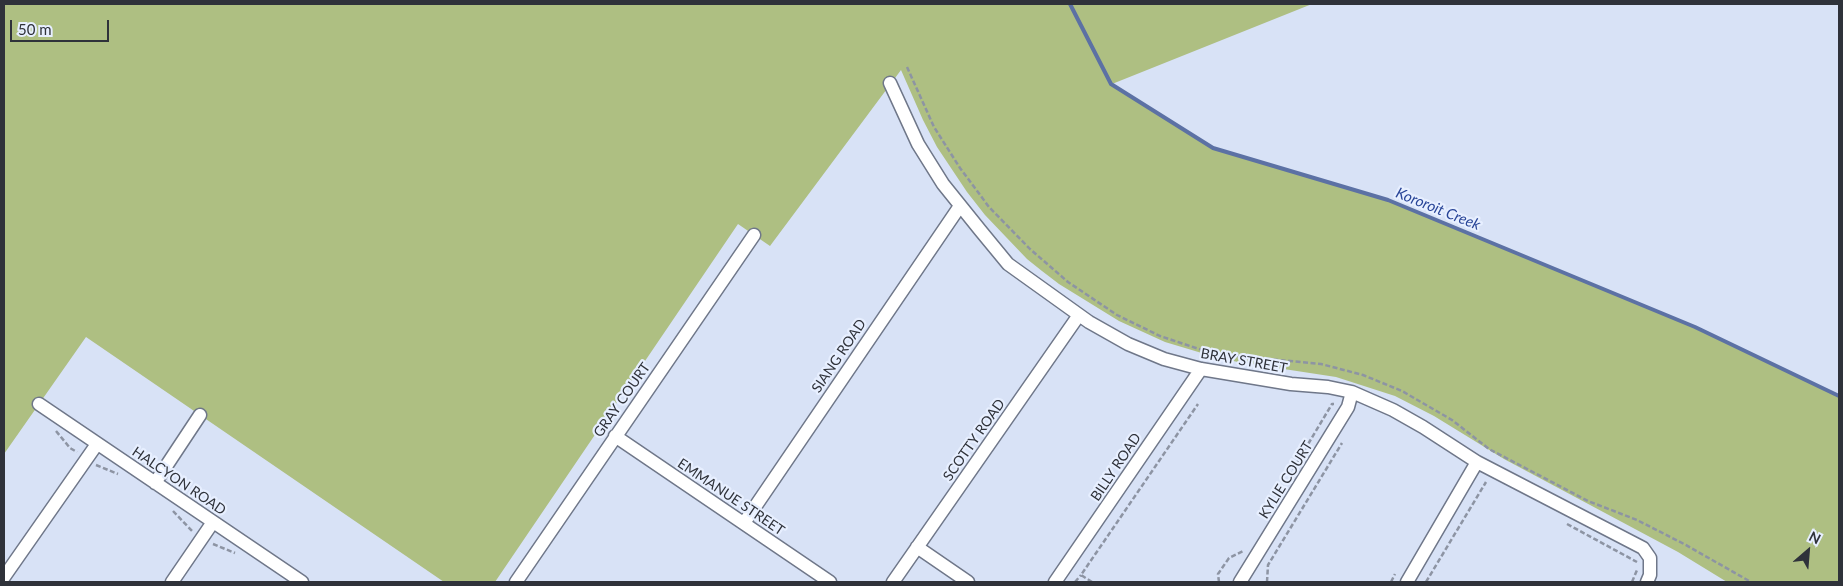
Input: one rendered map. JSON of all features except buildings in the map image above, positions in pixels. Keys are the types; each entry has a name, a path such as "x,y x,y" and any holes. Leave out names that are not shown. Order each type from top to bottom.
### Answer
{"street":[{"name":"BRAY STREET","path":"890,83 918,144 960,206 1008,264 1089,322 1128,344 1164,359 1201,369 1291,384 1328,386 1352,392 1393,410 1423,427 1474,468 1643,548 1650,558 1650,575 1647,582"},
{"name":"SIANG ROAD","path":"744,523 960,206"},
{"name":"GRAY COURT","path":"516,582 754,235"},
{"name":"SCOTTY ROAD","path":"893,582 1079,314"},
{"name":"BILLY ROAD","path":"1059,581 1201,369"},
{"name":"KYLIE COURT","path":"1240,582 1348,407 1352,392"},
{"name":"HALCYON ROAD","path":"38,404 302,582"},
{"path":"155,483 200,415"},
{"name":"EMMANUE STREET","path":"615,436 830,582"},
{"path":"4,577 97,444"},
{"path":"1407,582 1474,468"},
{"path":"172,582 213,522"},
{"path":"917,547 968,582"}],"path":[{"path":"907,67 934,127 988,208 1030,249 1068,282 1117,315 1160,336 1199,348 1237,356 1321,364 1362,375 1402,391 1452,420 1489,449 1588,501 1637,520 1677,540 1751,582"},
{"path":"1075,582 1198,404"},
{"path":"1288,477 1332,404 1348,407"},
{"path":"54,430 70,448 100,467 121,475"},
{"path":"1267,582 1268,566 1346,437"},
{"path":"1426,582 1486,482 1474,468"},
{"path":"169,507 189,528 202,538 238,554"},
{"path":"1563,522 1640,563 1632,582"},
{"path":"1219,582 1218,574 1229,558 1244,551"},
{"path":"1081,574 1092,582"}],"green space":[{"path":"4,4 1312,4 1112,84 1213,148 1388,200 1695,327 1839,396 1839,582 1727,582 1678,552 1504,459 1434,416 1395,396 1336,377 1215,357 1165,342 1119,321 1059,284 1042,271 1027,259 985,215 937,147 901,70 770,246 738,224 495,582 444,582 86,337 4,454"}],"waterway":[{"name":"Kororoit Creek","path":"1070,4 1111,84 1213,148 1388,200 1695,327 1839,396"}]}
